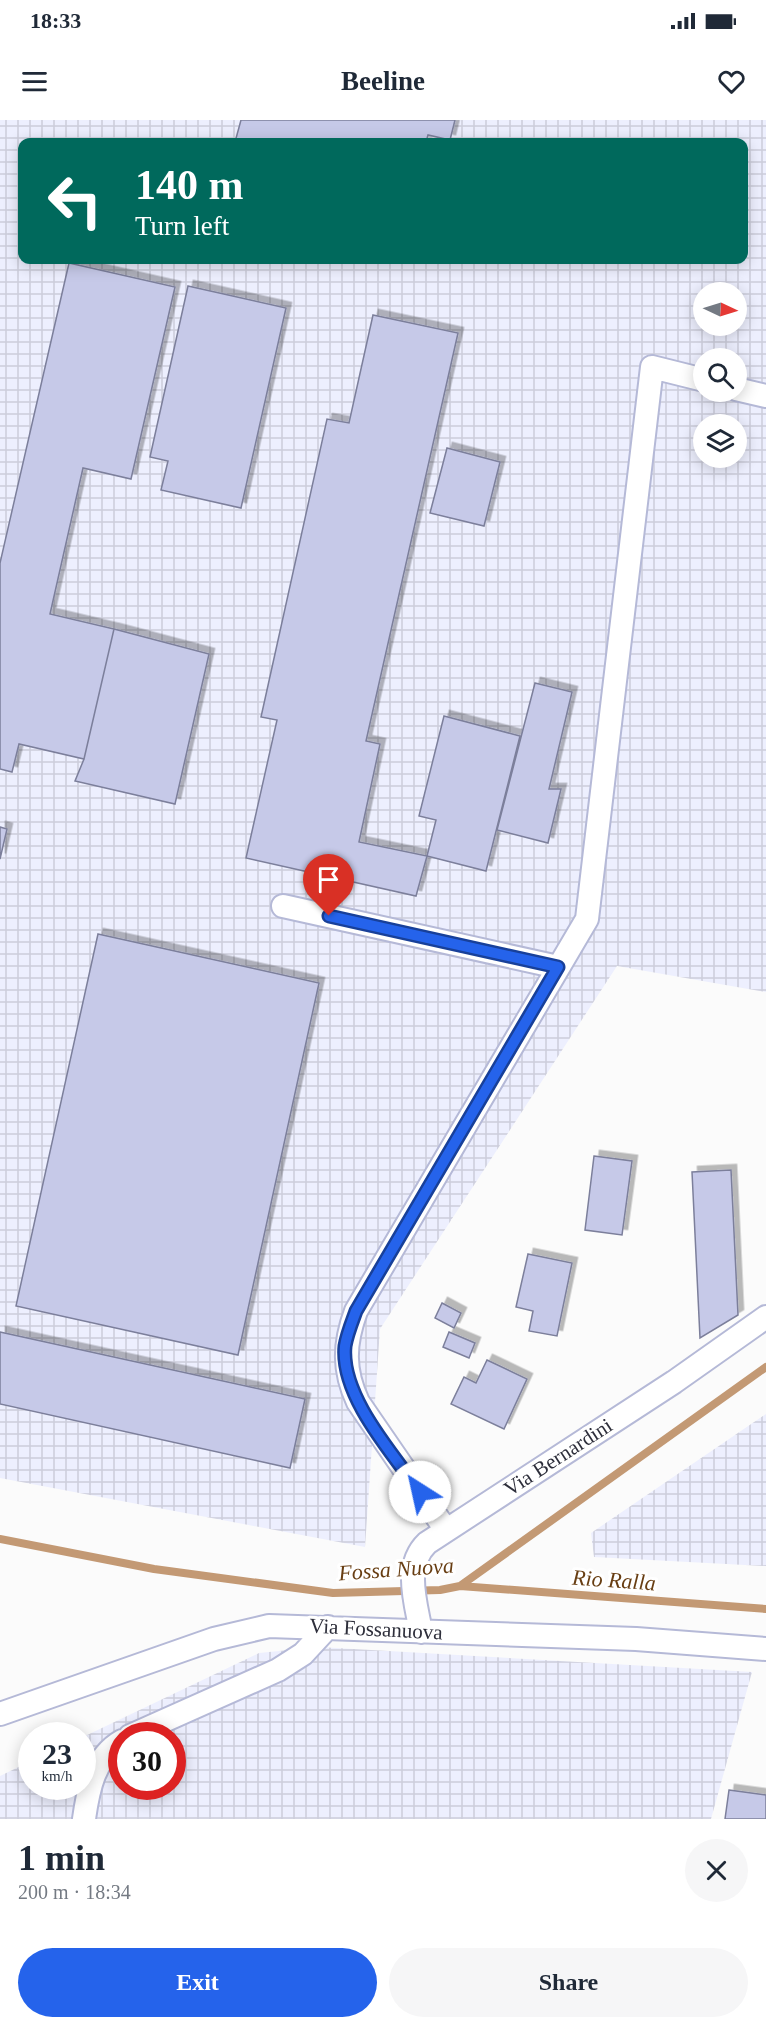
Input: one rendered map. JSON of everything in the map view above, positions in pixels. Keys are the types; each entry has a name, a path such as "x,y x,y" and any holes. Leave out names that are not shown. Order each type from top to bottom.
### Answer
{"street":[{"path":"446,1530 358,1402 350,1384 345,1347 356,1311 587,918 652,368 693,378"},
{"path":"747,392 766,396"},
{"path":"283,906 558,967"},
{"name":"Via Bernardini","path":"421,1632 413,1579 413,1564 420,1550 446,1530 674,1382 766,1317"},
{"name":"Via Fossanuova","path":"0,1714 237,1631 269,1626 636,1639 766,1649"},
{"path":"161,1722 278,1670 303,1654 328,1627"},
{"path":"84,1819 87,1799 102,1758 108,1753"}],"shaded area":[{"path":"0,120 766,120 766,992 617,966 380,1329 365,1547 0,1478"},
{"path":"766,1414 766,1566 594,1557 591,1533"},
{"path":"319,1647 752,1672 711,1819 0,1819 0,1776 18,1767 18,1800 96,1800 96,1731 108,1725 108,1800 186,1800 186,1722 114,1722 259,1653"}],"building":[{"path":"241,120 455,120 450,138 428,135 427,138 236,138"},
{"path":"69,264 175,287 131,479 83,468 50,614 114,629 84,759 19,744 12,772 0,769 0,563"},
{"path":"188,286 286,308 241,508 161,490 168,461 150,457"},
{"path":"373,315 458,333 366,741 380,744 359,842 427,856 416,896 246,858 277,720 261,717 327,419 349,423"},
{"path":"447,448 500,462 484,526 430,513"},
{"path":"114,629 209,654 175,804 75,781 84,759"},
{"path":"535,683 572,692 549,789 561,789 548,843 497,830"},
{"path":"444,716 520,736 486,871 427,856 436,820 419,816"},
{"path":"0,827 7,829 0,859"},
{"path":"98,934 319,983 238,1355 16,1306"},
{"path":"594,1156 632,1161 622,1235 585,1230"},
{"path":"731,1170 738,1315 700,1338 692,1172"},
{"path":"528,1254 572,1263 557,1336 529,1331 533,1311 516,1307"},
{"path":"442,1303 461,1313 454,1328 435,1318"},
{"path":"0,1332 305,1399 290,1468 0,1404"},
{"path":"449,1332 475,1343 469,1358 443,1347"},
{"path":"487,1360 527,1379 504,1429 451,1404 464,1377 476,1383"},
{"path":"729,1790 766,1795 766,1819 725,1819"}],"waterway":[{"name":"Fossa Nuova","path":"0,1539 154,1569 333,1593 440,1590 460,1586 766,1367"},
{"name":"Rio Ralla","path":"460,1586 766,1609"}],"route":[{"path":"329,916 558,967 356,1311 349,1330 345,1347 350,1384 368,1418 420,1492"}]}
